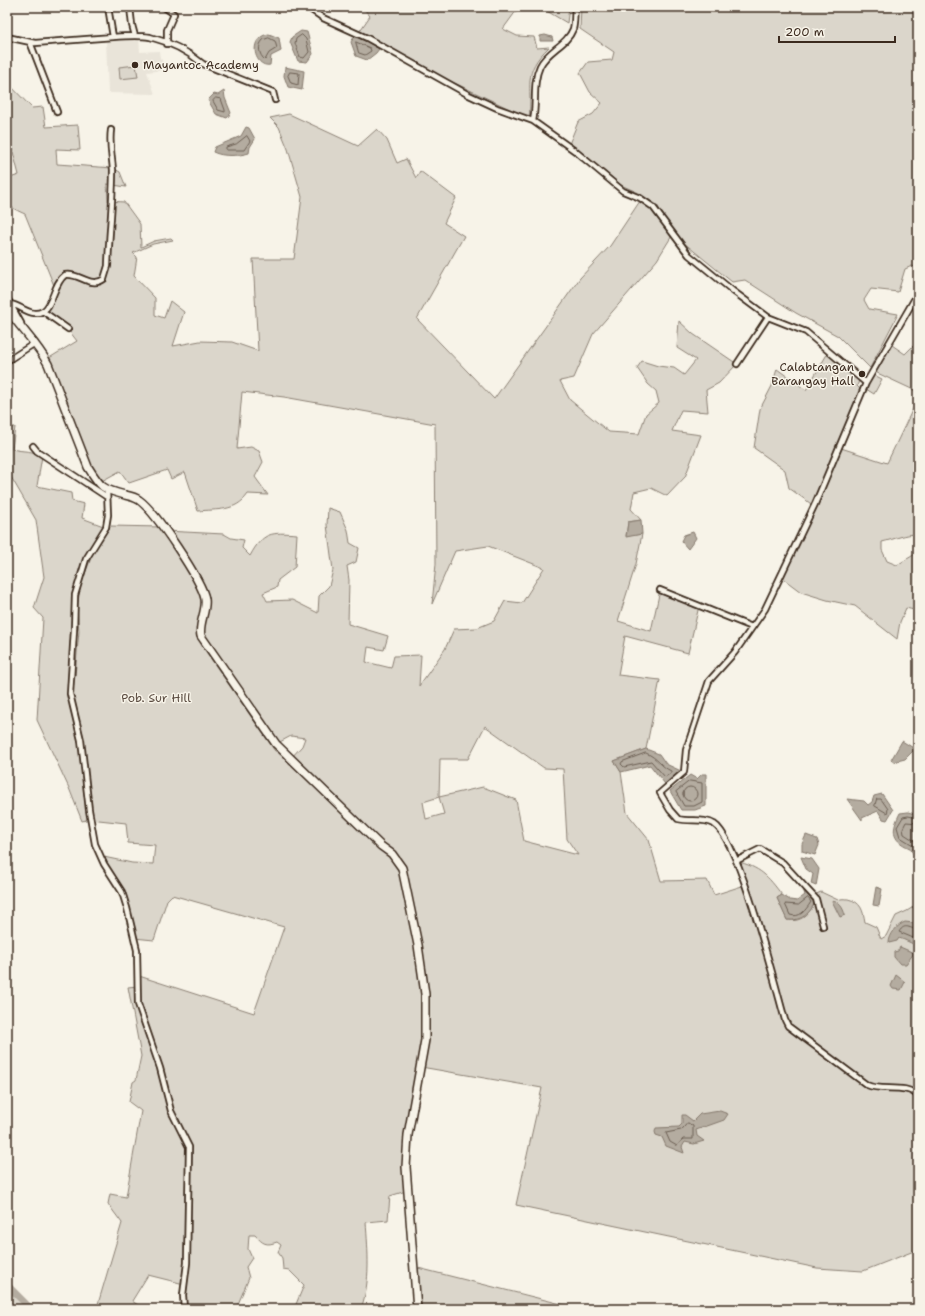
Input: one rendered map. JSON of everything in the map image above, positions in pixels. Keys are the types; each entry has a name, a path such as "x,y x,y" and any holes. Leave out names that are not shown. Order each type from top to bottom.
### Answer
{"main road":[{"path":"9,306 48,364 88,468 107,494 132,496 143,503 191,568 204,597 205,610 201,630 202,636 276,744 381,846 392,854 402,868 418,945 425,994 426,1024 423,1059 409,1132 406,1166 417,1309"}],"street":[{"path":"108,7 113,37"},
{"path":"130,7 135,36"},
{"path":"164,7 174,14 167,30 167,44"},
{"path":"307,7 323,18 367,38 469,95 497,108 533,121 575,151 623,191 640,198 653,207 689,255 733,292 768,317 806,332 866,383"},
{"path":"533,121 536,84 540,67 544,60 569,36 574,23 575,7"},
{"path":"7,37 30,42 135,36 150,37 193,56 203,64 273,92 275,100"},
{"path":"30,42 57,112"},
{"path":"44,312 58,282 65,276 73,275 83,280 97,282 104,279 106,274 108,266 113,168 110,148 111,130"},
{"path":"918,293 866,383 787,566 765,609 735,652 709,680 686,750 684,772 660,793 670,810 678,819 710,822 718,827 736,861 754,914 788,1026 867,1085 876,1088 911,1091 918,1096"},
{"path":"7,298 9,306 30,312 44,312 68,329"},
{"path":"737,364 768,317"},
{"path":"7,361 35,343"},
{"path":"33,446 36,451 107,494 106,527 92,548 82,568 75,595 70,694 81,740 89,810 95,844 104,864 122,892 127,908 137,950 138,1004 161,1073 171,1111 189,1147 187,1263 183,1295 184,1309"},
{"path":"660,590 752,627"},
{"path":"736,861 760,849 783,863 816,899 823,926"}],"shaded area":[{"name":"Mayantoc Academy","path":"139,37 140,52 159,51 160,58 162,60 164,70 147,72 155,94 108,93 106,39"}],"green space":[{"path":"366,7 519,7 503,29 517,36 534,37 537,48 549,47 540,56 531,72 529,118 412,63 359,32 370,16 364,9"},
{"path":"540,7 569,7 567,23"},
{"name":"Pob. Sur Hill","path":"581,7 918,7 918,268 912,266 905,269 898,292 871,289 864,300 869,309 898,314 870,368 838,336 796,313 745,280 732,282 673,234 657,260 593,334 574,378 560,381 570,400 609,432 639,434 646,414 659,403 656,391 648,384 637,368 642,361 658,366 674,368 684,375 696,360 677,348 679,321 693,334 737,364 719,383 706,390 708,412 681,410 672,431 701,435 685,477 667,496 651,488 634,492 631,509 641,520 628,522 626,536 642,534 636,564 618,621 651,631 660,590 699,606 688,653 625,636 618,675 660,680 646,749 614,761 621,772 627,813 649,840 661,881 707,880 714,895 745,885 736,861 752,866 763,873 772,882 782,895 777,898 787,920 801,919 808,914 813,906 815,899 814,895 821,892 838,900 848,899 859,904 865,922 876,927 881,939 886,936 896,916 918,904 918,1251 914,1251 863,1271 817,1268 516,1205 542,1088 421,1067 426,1024 425,1012 419,1079 406,1149 406,1191 390,1196 388,1220 366,1222 368,1277 361,1309 294,1309 304,1285 289,1270 283,1269 282,1258 278,1252 281,1245 277,1242 267,1244 255,1235 249,1235 248,1249 252,1258 246,1267 249,1278 238,1304 232,1309 184,1309 184,1284 148,1275 132,1301 144,1309 100,1309 98,1304 122,1223 108,1204 110,1194 126,1197 141,1111 129,1102 133,1082 136,1080 141,1056 128,987 137,986 136,975 254,1013 284,927 172,895 167,900 154,940 134,938 126,903 99,856 132,863 153,864 155,845 128,843 126,823 90,819 82,821 69,788 37,720 43,618 34,608 44,577 36,520 7,470 7,402 9,403 11,427 15,427 12,449 31,452 42,456 37,486 71,493 72,501 84,504 82,518 106,527 85,561 76,591 73,620 75,676 79,631 77,607 81,584 94,550 111,526 161,527 193,578 203,603 197,632 202,646 275,751 282,752 290,759 302,746 305,738 291,736 276,744 206,644 202,630 205,609 204,596 187,562 165,531 224,534 231,538 244,540 242,548 250,556 259,542 269,535 281,533 297,534 295,567 278,580 277,587 263,593 267,601 292,600 318,613 319,596 329,586 333,570 327,525 328,508 340,512 348,530 350,543 359,548 356,562 347,566 349,580 348,624 388,636 384,650 368,647 366,662 391,668 394,656 421,655 419,686 445,649 454,629 477,628 494,621 505,601 522,603 544,568 488,546 455,551 432,604 436,564 435,424 284,397 242,392 237,449 251,447 259,451 263,462 255,477 268,495 248,494 243,500 232,507 198,511 185,472 171,479 167,470 129,483 120,471 98,483 87,467 46,360 77,341 67,328 44,312 55,288 25,214 12,208 7,202 7,179 19,175 12,148 7,142 7,82 32,108 43,107 46,127 78,125 80,150 56,149 57,164 113,168 120,172 126,187 107,184 108,201 124,202 140,224 141,247 154,241 171,238 173,240 153,244 133,253 137,257 134,276 155,298 155,315 164,318 170,301 184,312 173,346 200,341 232,342 258,351 253,259 294,259 302,197 288,149 279,127 270,118 289,114 358,146 377,129 387,140 397,163 406,159 416,178 420,171 456,198 444,223 464,236 417,319 494,399 580,278 610,246 640,201 640,198 653,207 672,231 657,205 639,193 621,185 579,150 569,144 578,122 593,114 602,103 590,92 580,73 588,62 612,60 614,52 580,29","holes":["485,726 544,768 563,769 567,839 578,855 524,841 516,800 483,787 439,797 440,759 468,759","439,797 444,814 426,819 423,802"]},
{"path":"136,65 138,77 120,79 119,67"},
{"path":"889,343 905,354 913,346 918,349 918,392 873,371"},
{"path":"829,351 860,378 857,386 862,391 838,447 887,463 918,398 918,534 882,542 882,550 887,561 897,565 917,553 918,545 918,611 906,608 900,622 897,639 855,606 827,600 801,592 781,577 814,506 789,488 785,470 754,448 760,409 772,386 777,369 806,390"},
{"path":"874,375 882,379 874,394 866,389"},
{"path":"414,1266 418,1268 581,1309 417,1309"},
{"path":"7,1285 31,1309 7,1309"}],"water":[{"path":"301,31 307,32 313,54 307,62 298,61 290,42 292,37"},
{"path":"269,34 279,38 281,51 271,56 270,65 264,65 257,57 255,46 262,36"},
{"path":"545,35 552,37 553,41 540,41 540,36"},
{"path":"357,36 379,49 367,60 356,56 351,42 354,37"},
{"path":"285,67 304,71 302,90 288,87 284,76"},
{"path":"224,91 231,113 227,118 216,114 208,100 214,94 218,95"},
{"path":"246,127 249,128 255,139 250,147 249,153 231,156 213,152 215,147 241,136"},
{"path":"641,520 642,534 626,537 628,522"},
{"path":"693,532 696,538 688,549 681,541 684,535"},
{"path":"902,741 915,749 905,759 893,762 891,760"},
{"path":"646,749 659,754 666,764 681,771 665,784 650,765 621,772 614,761"},
{"path":"702,774 706,774 706,806 695,810 681,810 670,791 690,775 697,779"},
{"path":"882,794 893,810 887,820 883,819 878,811 862,818 862,820 847,799 864,801 868,805 872,802 874,796"},
{"path":"908,812 918,815 918,864 915,863 915,857 910,848 899,841 894,834 895,824 900,813"},
{"path":"806,835 817,839 819,845 815,855 802,851 802,844"},
{"path":"801,857 812,859 819,869 816,886 811,884 813,874 806,869"},
{"path":"876,887 882,889 879,906 873,905"},
{"path":"803,889 816,900 814,905 805,916 787,920 777,898 782,895 790,900 797,901 805,895"},
{"path":"832,901 841,906 845,915 840,917"},
{"path":"905,922 914,923 917,928 919,937 916,945 899,938 897,941 889,943 890,937 894,931 899,925"},
{"path":"900,947 914,953 906,964 900,964 894,957 894,952 898,951"},
{"path":"896,975 905,982 901,990 893,989 891,986"},
{"path":"720,1111 728,1114 724,1120 696,1130 697,1136 704,1141 694,1144 685,1142 682,1147 684,1153 666,1146 662,1137 656,1135 656,1128 679,1127 682,1124 682,1115 685,1115 693,1121 700,1114"}],"waterway":[{"path":"7,1285 31,1309"}],"place":[{"name":"Mayantoc Academy","path":"135,65"},
{"name":"Calabtangan Barangay Hall","path":"862,374"}]}
